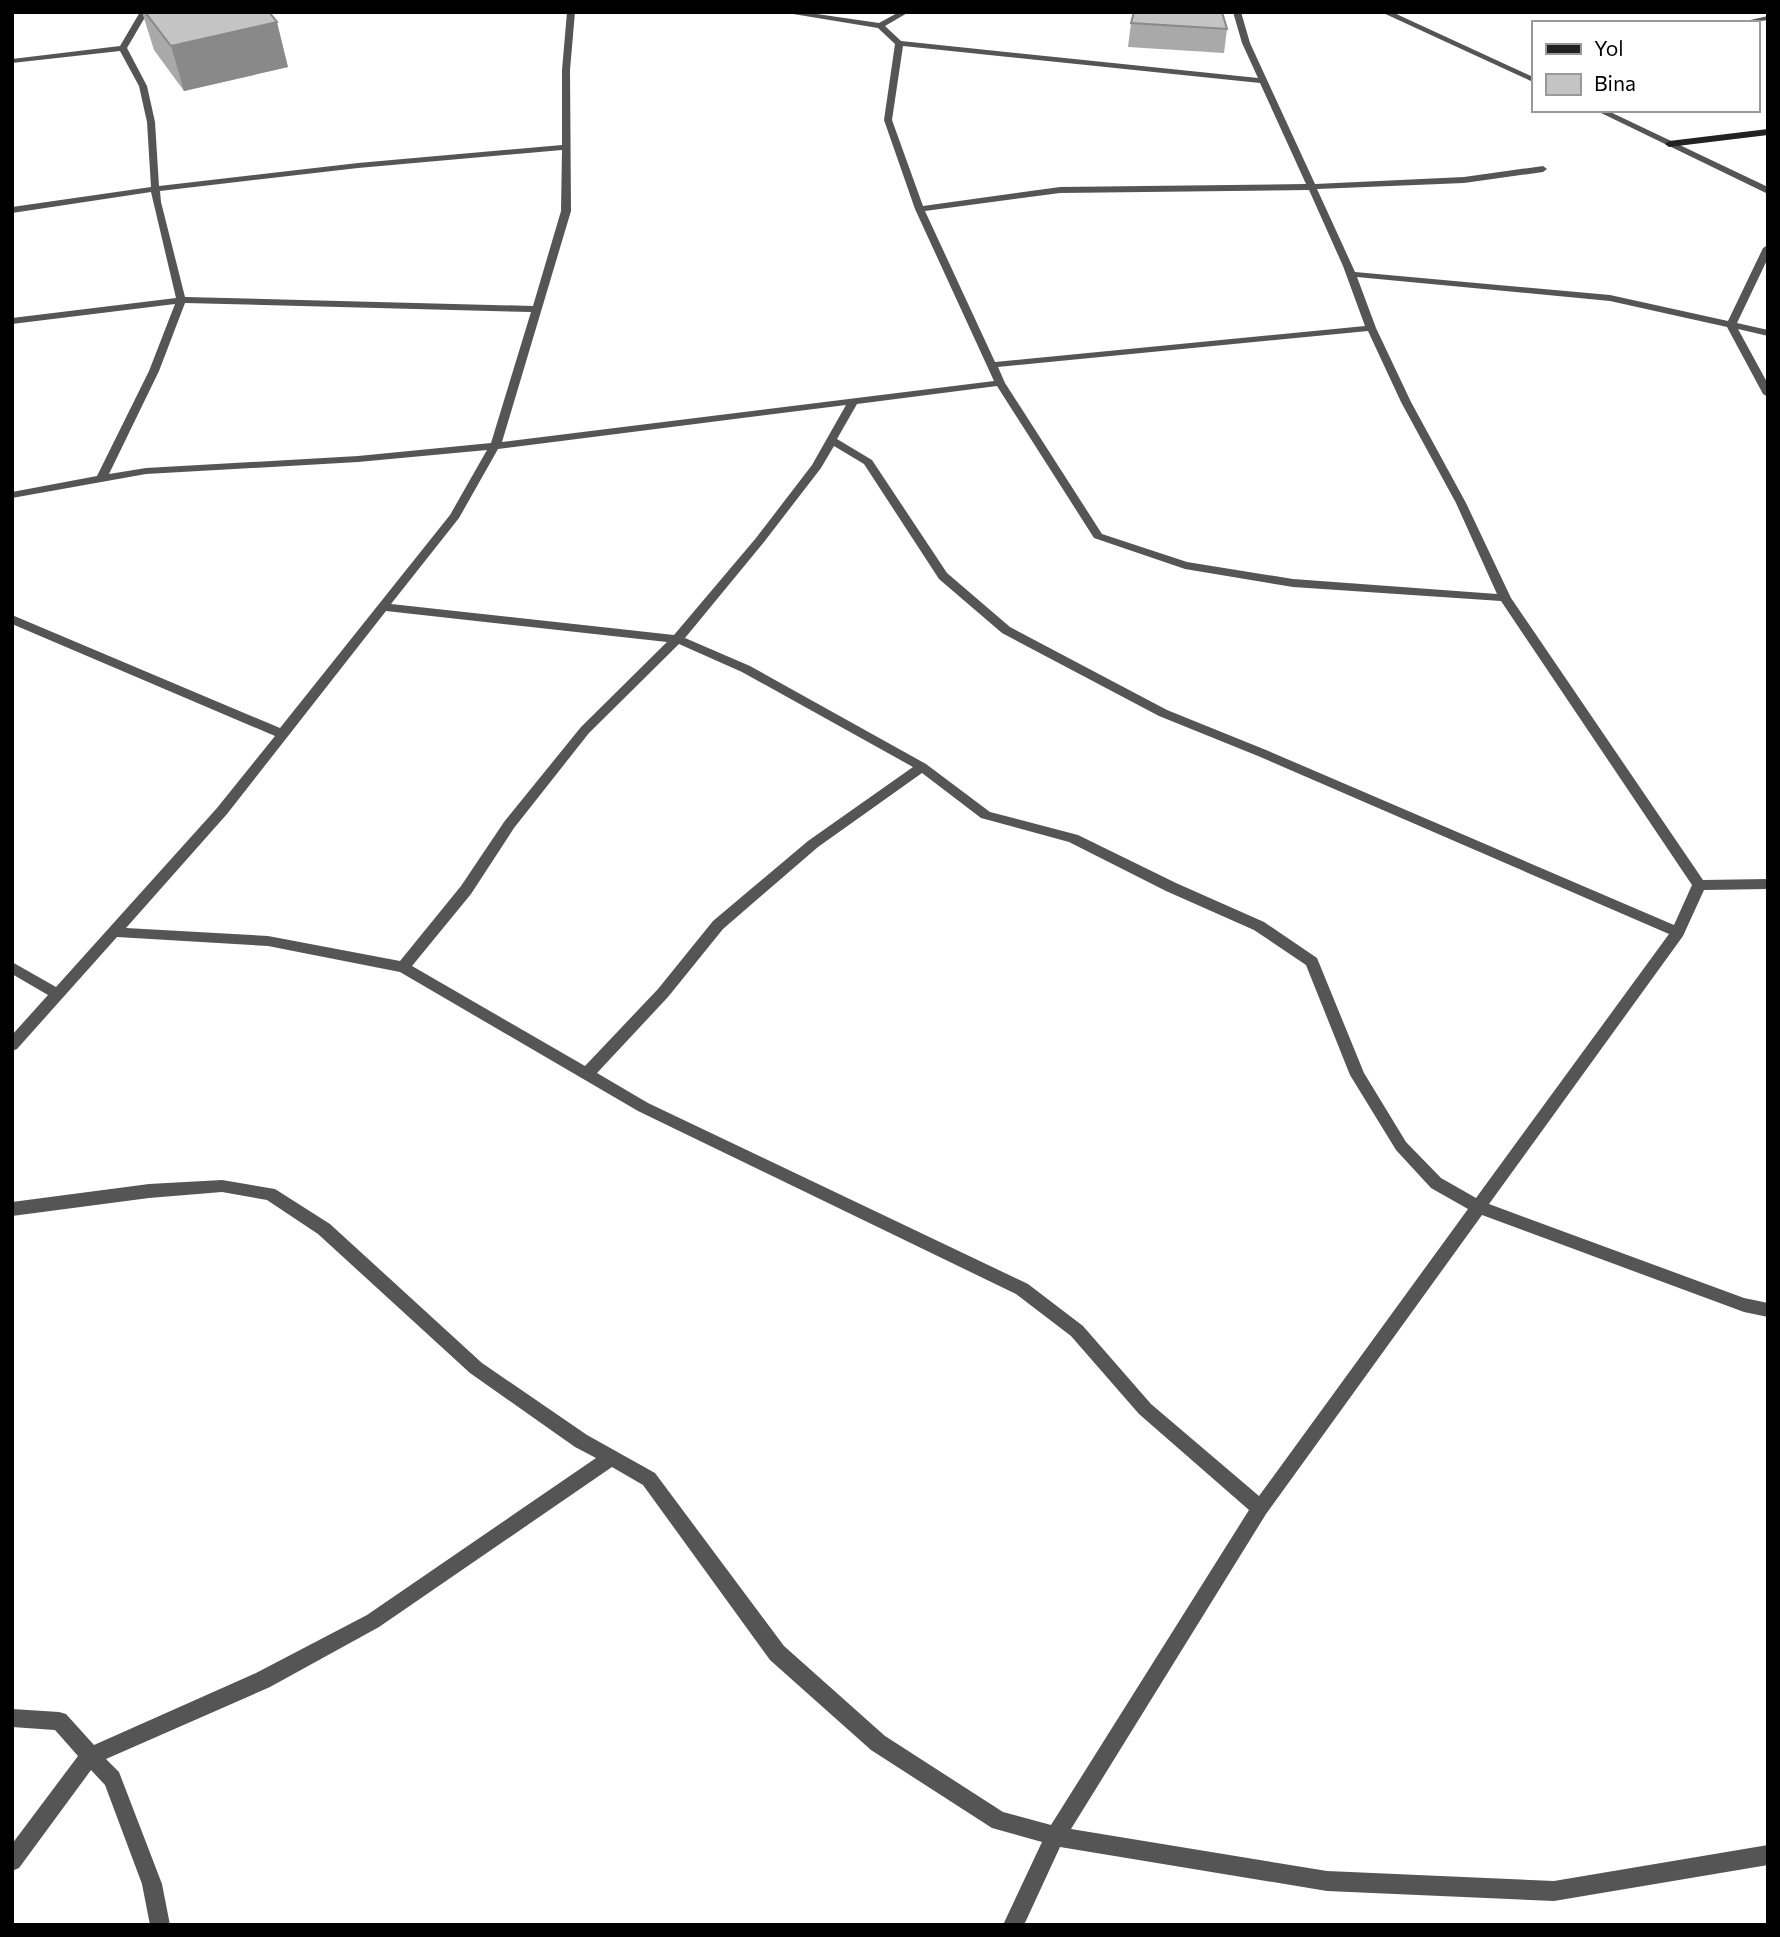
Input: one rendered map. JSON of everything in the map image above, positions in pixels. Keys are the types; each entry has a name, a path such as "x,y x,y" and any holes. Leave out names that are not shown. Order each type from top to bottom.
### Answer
{"street":[{"path":"123,48 144,12"},
{"path":"12,1045 222,811 455,516 494,446 566,211 566,70 571,12"},
{"path":"785,12 880,26 899,43 1262,81"},
{"path":"880,26 905,12"},
{"path":"1237,12 1262,81 1351,274 1371,328 1406,402 1461,503 1505,598 1699,884"},
{"path":"1385,12 1532,80"},
{"path":"899,43 888,120 920,209 1000,383 1098,536 1185,565 1293,583 1505,598"},
{"path":"12,61 123,48"},
{"path":"102,478 154,370 181,300 155,187 151,122 143,86 123,48"},
{"path":"1603,112 1768,191"},
{"path":"1668,144 1768,132"},
{"path":"12,210 155,187 386,162 567,147"},
{"path":"920,209 1060,190 1311,187 1464,180 1543,169"},
{"path":"1731,325 1768,248"},
{"path":"1351,274 1610,298 1768,333"},
{"path":"12,321 181,300 537,309"},
{"path":"1731,325 1768,394"},
{"path":"991,365 1371,328"},
{"path":"12,495 146,471 358,459 494,446 1000,383"},
{"path":"403,967 466,890 509,825 585,730 677,639 768,530 817,466 852,402"},
{"path":"831,440 868,461 943,576 1006,630 1164,713 1262,752 1678,932"},
{"path":"382,607 677,639 746,669 922,767 986,815 1073,838 1171,887 1259,926 1312,962 1357,1075 1401,1146 1436,1183 1478,1207 1744,1305 1768,1310"},
{"path":"12,619 282,734"},
{"path":"586,1076 663,993 718,925 813,844 922,767"},
{"path":"1013,1925 1055,1836 1260,1508 1678,932 1699,884"},
{"path":"1699,884 1768,884"},
{"path":"113,932 268,941 403,967 586,1076 655,1113 1022,1289 1077,1331 1145,1409 1260,1508"},
{"path":"12,967 57,995"},
{"path":"12,1209 149,1191 222,1186 270,1194 324,1229 476,1368 581,1441 649,1479 777,1653 878,1743 999,1821 1055,1836 1327,1881 1554,1891 1768,1856"},
{"path":"12,1861 90,1756 263,1680 373,1621 611,1458"},
{"path":"12,1718 59,1721 112,1779 152,1884 160,1925"}],"building":[{"path":"145,12 269,12 277,22 171,46"},
{"path":"1134,12 1222,12 1227,29 1131,23"}]}
